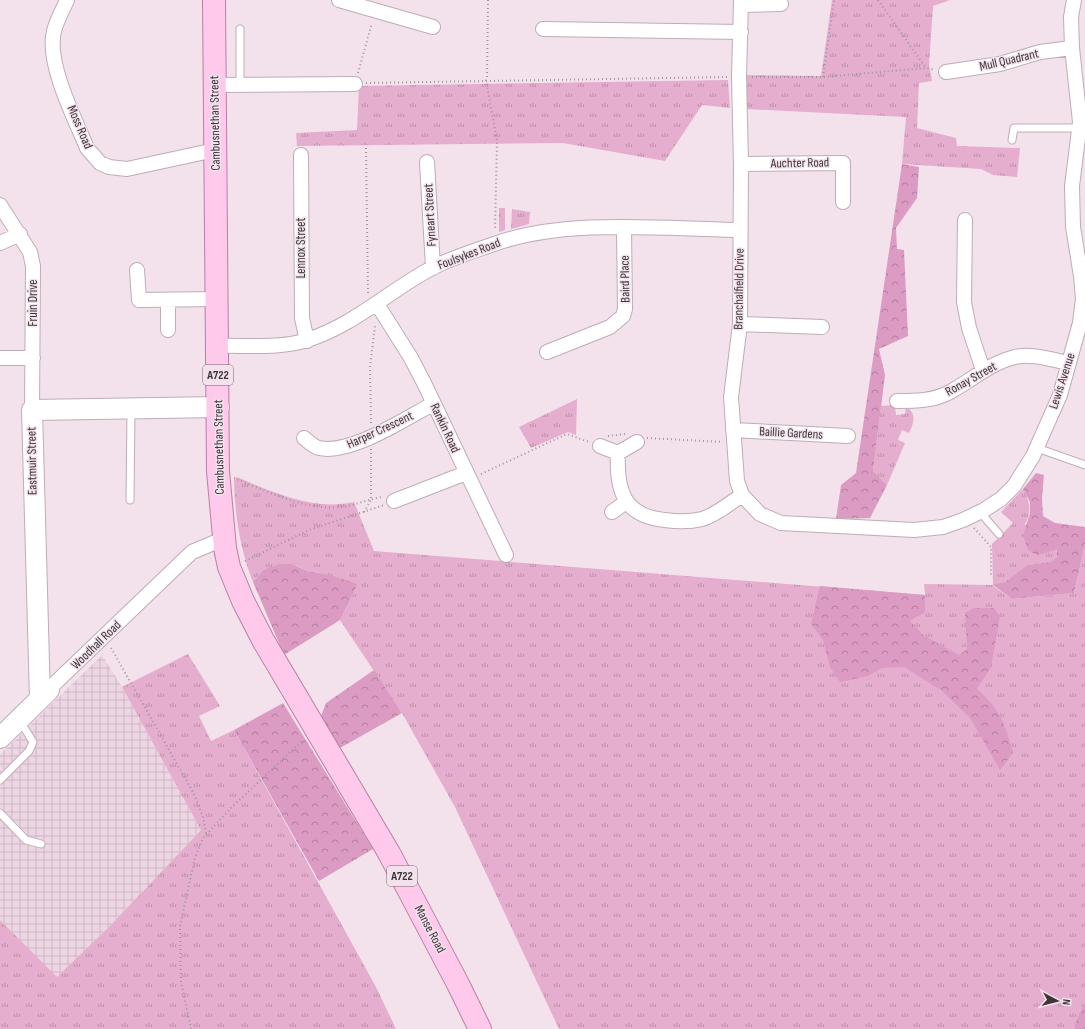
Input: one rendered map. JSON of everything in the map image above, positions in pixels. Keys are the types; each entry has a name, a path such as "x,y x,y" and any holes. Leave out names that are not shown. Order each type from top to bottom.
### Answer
{"main road":[{"name":"Cambusnethan Street","path":"214,0 217,346 219,408 218,471 223,539 230,567 243,601 260,633 316,728"},
{"name":"Manse Road","path":"316,728 389,853 455,977 480,1029"}],"street":[{"name":"Moss Road","path":"67,0 54,29 52,48 55,64 87,148 93,156 100,163 108,167 127,169 215,150"},
{"path":"339,0 433,27"},
{"name":"Lewis Avenue","path":"781,523 914,530 943,527 966,519 1001,499 1014,486 1037,448 1060,395 1083,323 1079,225 1072,186 1082,124 1072,48 1071,17 1074,0"},
{"name":"Branchalfield Drive","path":"781,4 741,2 739,77 741,164 740,324 731,397 737,481 742,495 760,514 781,523"},
{"path":"543,29 741,32"},
{"name":"Mull Quadrant","path":"946,72 1000,64 1040,52 1072,48"},
{"path":"214,85 355,84"},
{"name":"Lennox Street","path":"301,155 302,318 307,341"},
{"name":"Fyneart Street","path":"427,162 433,268"},
{"name":"Auchter Road","path":"741,164 843,162 843,202"},
{"name":"Fruin Drive","path":"0,205 20,234 30,252 33,266 32,410"},
{"path":"965,220 964,302 969,328 983,370"},
{"name":"Foulsykes Road","path":"217,346 286,345 307,341 333,330 375,307 433,268 495,244 522,236 560,228 740,230"},
{"name":"Baird Place","path":"547,352 610,327 623,316 625,309 624,228"},
{"path":"0,243 20,234"},
{"path":"137,270 139,300 217,300"},
{"path":"168,300 168,330"},
{"name":"Rankin Road","path":"375,307 411,358 506,555"},
{"path":"740,324 822,327"},
{"name":"Ronay Street","path":"897,401 934,398 950,392 983,370 1016,357 1034,356 1069,363"},
{"path":"0,358 33,358"},
{"name":"Harper Crescent","path":"304,438 317,448 330,449 350,446 433,404"},
{"name":"Eastmuir Street","path":"45,694 32,410 219,408"},
{"name":"Baillie Gardens","path":"734,436 848,436"},
{"path":"632,438 618,453 618,478 620,490 626,502 641,515 654,519 686,522 703,518 742,495"},
{"path":"596,444 618,453"},
{"path":"390,503 468,476"},
{"path":"612,512 626,502"},
{"name":"Woodhall Road","path":"0,738 192,552 223,539"}],"lane":[{"path":"240,29 240,85"},
{"path":"1012,140 1014,128 1082,124"},
{"path":"130,500 131,410"},
{"path":"1037,448 1085,465"},
{"path":"980,512 999,534"},
{"path":"0,780 29,751 33,742 18,720"},
{"path":"0,813 26,840 41,844"}],"path":[{"path":"488,0 488,77 486,80 497,141 495,244"},
{"path":"823,77 834,0"},
{"path":"878,0 926,68"},
{"path":"375,11 355,84 486,80 823,77 926,68 946,72"},
{"path":"364,512 371,500 371,349 375,307 366,148"},
{"path":"468,476 567,434 596,444 612,434 632,438 734,436"},
{"path":"218,471 279,497 312,504 339,508 383,497 390,503"},
{"path":"230,567 273,549 309,530 390,503"},
{"path":"966,519 991,547 990,576"},
{"path":"104,637 193,792 203,817 206,834"},
{"path":"191,1029 181,982 180,926 195,858 203,838 316,728"}],"shaded area":[{"path":"102,655 122,687 201,830 109,927 57,978 0,920 0,754"}],"green space":[{"path":"832,0 950,0 933,6 929,65 932,81 919,83 917,128 956,138 957,146 1020,148 1017,177 993,175 981,169 902,164 906,117 745,109 745,75 821,76"},
{"path":"728,80 730,108 702,105 665,161 563,143 297,146 296,133 357,130 359,86"},
{"path":"902,164 919,167 917,198 896,228 897,249 904,250 908,336 879,349 885,375 873,471 887,485 870,518 836,519 841,485 856,473"},
{"path":"499,208 505,208 505,230 499,232"},
{"path":"512,209 530,212 529,224 511,229"},
{"path":"577,399 576,435 568,432 531,448 519,427"},
{"path":"895,405 896,415 905,414 906,407 912,412 914,418 909,433 902,430 898,440 905,443 887,485 873,471 881,406"},
{"path":"1036,473 1044,475 1042,498 1043,516 1055,523 1085,527 1085,544 1074,593 1012,599 993,585 1005,582 1027,565 1051,562 1057,557 1057,550 1037,555 1028,550 1023,535 1030,513 1030,502 1023,489"},
{"path":"237,477 294,499 324,504 354,502 374,551 925,595 924,584 993,585 992,544 1013,523 1001,512 1023,489 1029,506 1029,514 1025,524 1048,552 1058,550 1057,558 1051,562 1027,565 1005,582 993,586 1012,599 1074,593 1085,544 1085,1009 1076,1029 559,1029 455,807 402,713 340,620 358,584 307,571 293,564 263,570 253,582 248,570 237,519 234,480"},
{"path":"280,564 292,564 307,571 333,576 358,584 340,620 284,655 253,582 263,570"},
{"path":"820,586 925,595 925,612 910,621 923,635 959,655 967,649 965,613 974,608 994,608 1000,616 991,667 977,689 992,704 1001,718 1013,753 1000,770 970,718 941,690 904,667 882,668 868,676 840,682 830,667 823,640 811,624"},
{"path":"188,654 220,706 199,716 211,741 234,730 376,987 396,1029 0,1029 0,920 57,977 109,927 201,830 122,687"},
{"path":"374,670 402,713 340,748 321,716 326,703"},
{"path":"283,703 373,849 319,881 234,730"},
{"path":"1085,1002 1085,1029 1075,1029 1074,1026"}]}
